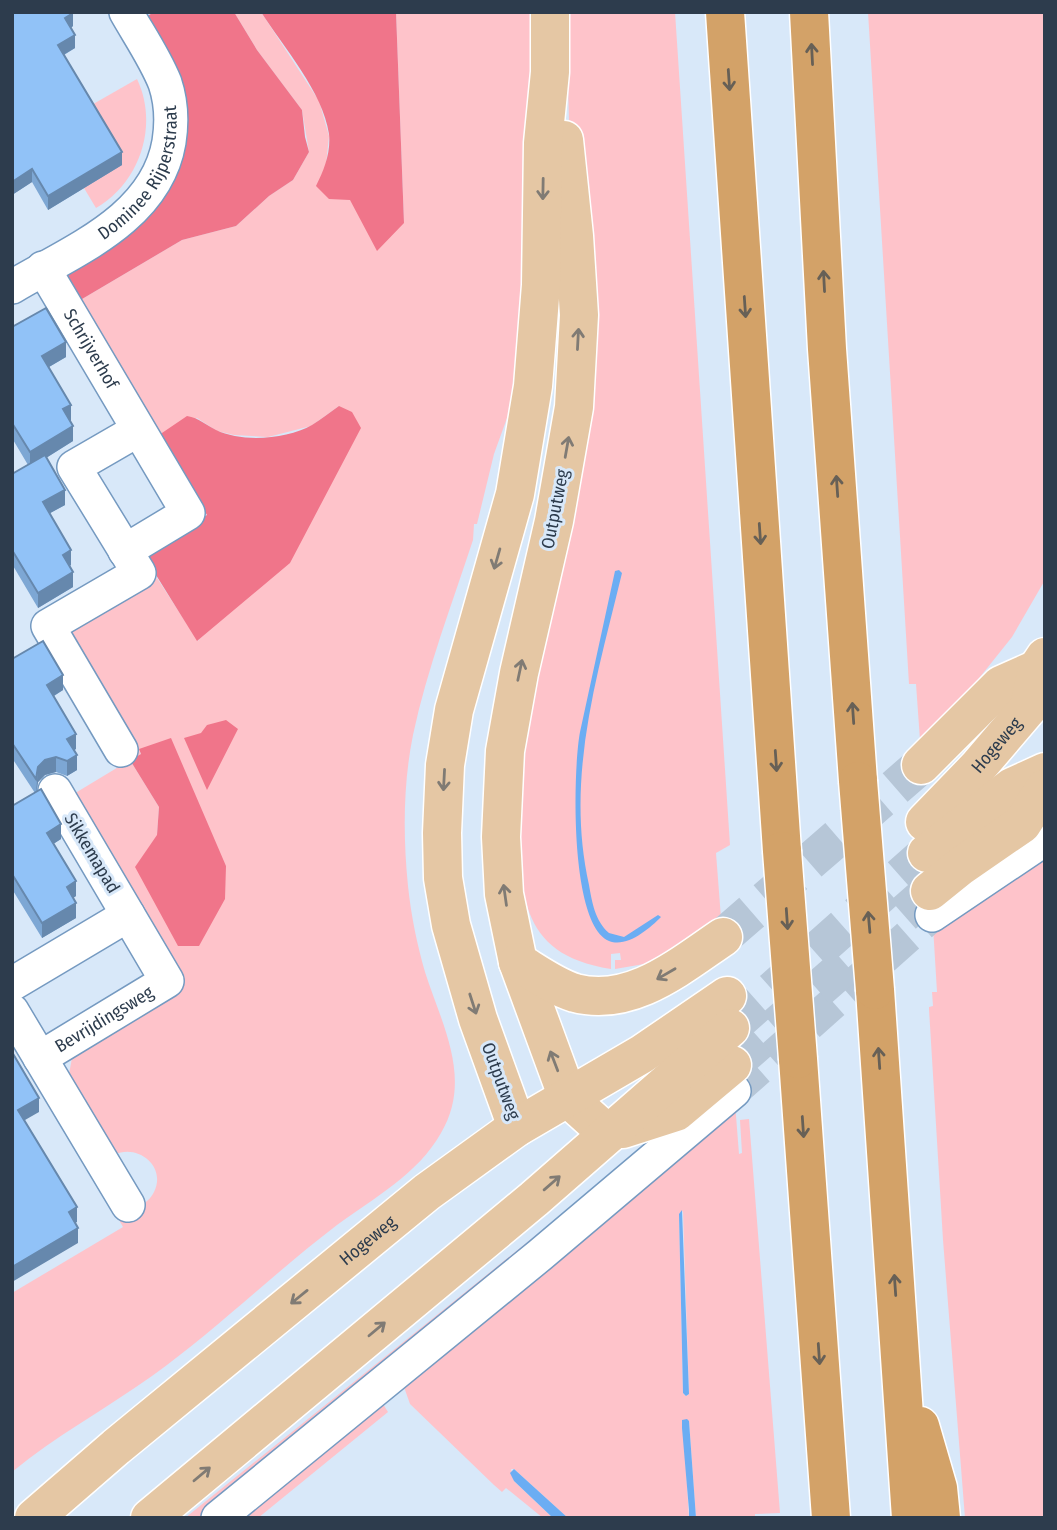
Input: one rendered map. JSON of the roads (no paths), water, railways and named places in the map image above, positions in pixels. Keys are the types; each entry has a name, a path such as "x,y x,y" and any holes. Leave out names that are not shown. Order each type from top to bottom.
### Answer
{"highway":[{"path":"725,12 831,1518"},
{"path":"809,12 827,349 911,1518"},
{"path":"899,1353 938,1488 941,1518"}],"main road":[{"name":"Outputweg","path":"550,12 551,72 543,143 541,285 533,386 515,494 454,710 445,765 443,878 454,937 478,1019 517,1127 608,1133"},
{"name":"Outputweg","path":"551,72 564,141 579,314 574,407 554,521 519,673 505,751 501,837 504,894 518,962 568,1098 608,1133"},
{"path":"921,765 1001,685 1041,663"},
{"name":"Hogeweg","path":"1041,663 1029,707 977,768 926,838 1045,772"},
{"path":"931,903 961,866 1022,824 1045,788"},
{"path":"518,962 574,992 591,996 611,995 631,991 666,975 723,937"},
{"path":"150,1518 534,1199 608,1133 676,1112 731,1045"},
{"name":"Hogeweg","path":"34,1518 116,1447 427,1192 517,1127 642,1054 731,1045"}],"street":[{"name":"Dominee Rijperstraat","path":"12,287 108,230 136,207 149,191 167,151 170,130 166,86 126,12"},
{"name":"Schrijverhof","path":"43,268 188,513 125,551"},
{"path":"121,750 48,626 139,573 74,467 138,429"},
{"name":"Sikkemapad","path":"55,791 128,915"},
{"path":"931,903 1045,839"},
{"path":"12,984 128,915"},
{"name":"Bevrijdingsweg","path":"40,1058 167,981 128,915"},
{"name":"Bevrijdingsweg","path":"12,1011 128,1205"},
{"path":"218,1518 561,1237 731,1045"}],"water":[{"path":"615,571 622,573 587,728 581,805 589,885 600,923 609,933 624,937 658,915 661,917 637,936 623,942 609,941 596,929 587,906 580,877 576,810 580,732"},
{"path":"682,1210 689,1394 686,1396 683,1393 679,1214"},
{"path":"687,1419 696,1518 689,1518 682,1428 682,1420"},
{"path":"514,1469 568,1518 553,1518 514,1481 510,1473"}],"tunnel":[{"path":"723,937 921,765"},
{"path":"730,1028 927,853"},
{"path":"732,1065 930,891"},
{"path":"734,1091 932,915"}]}
